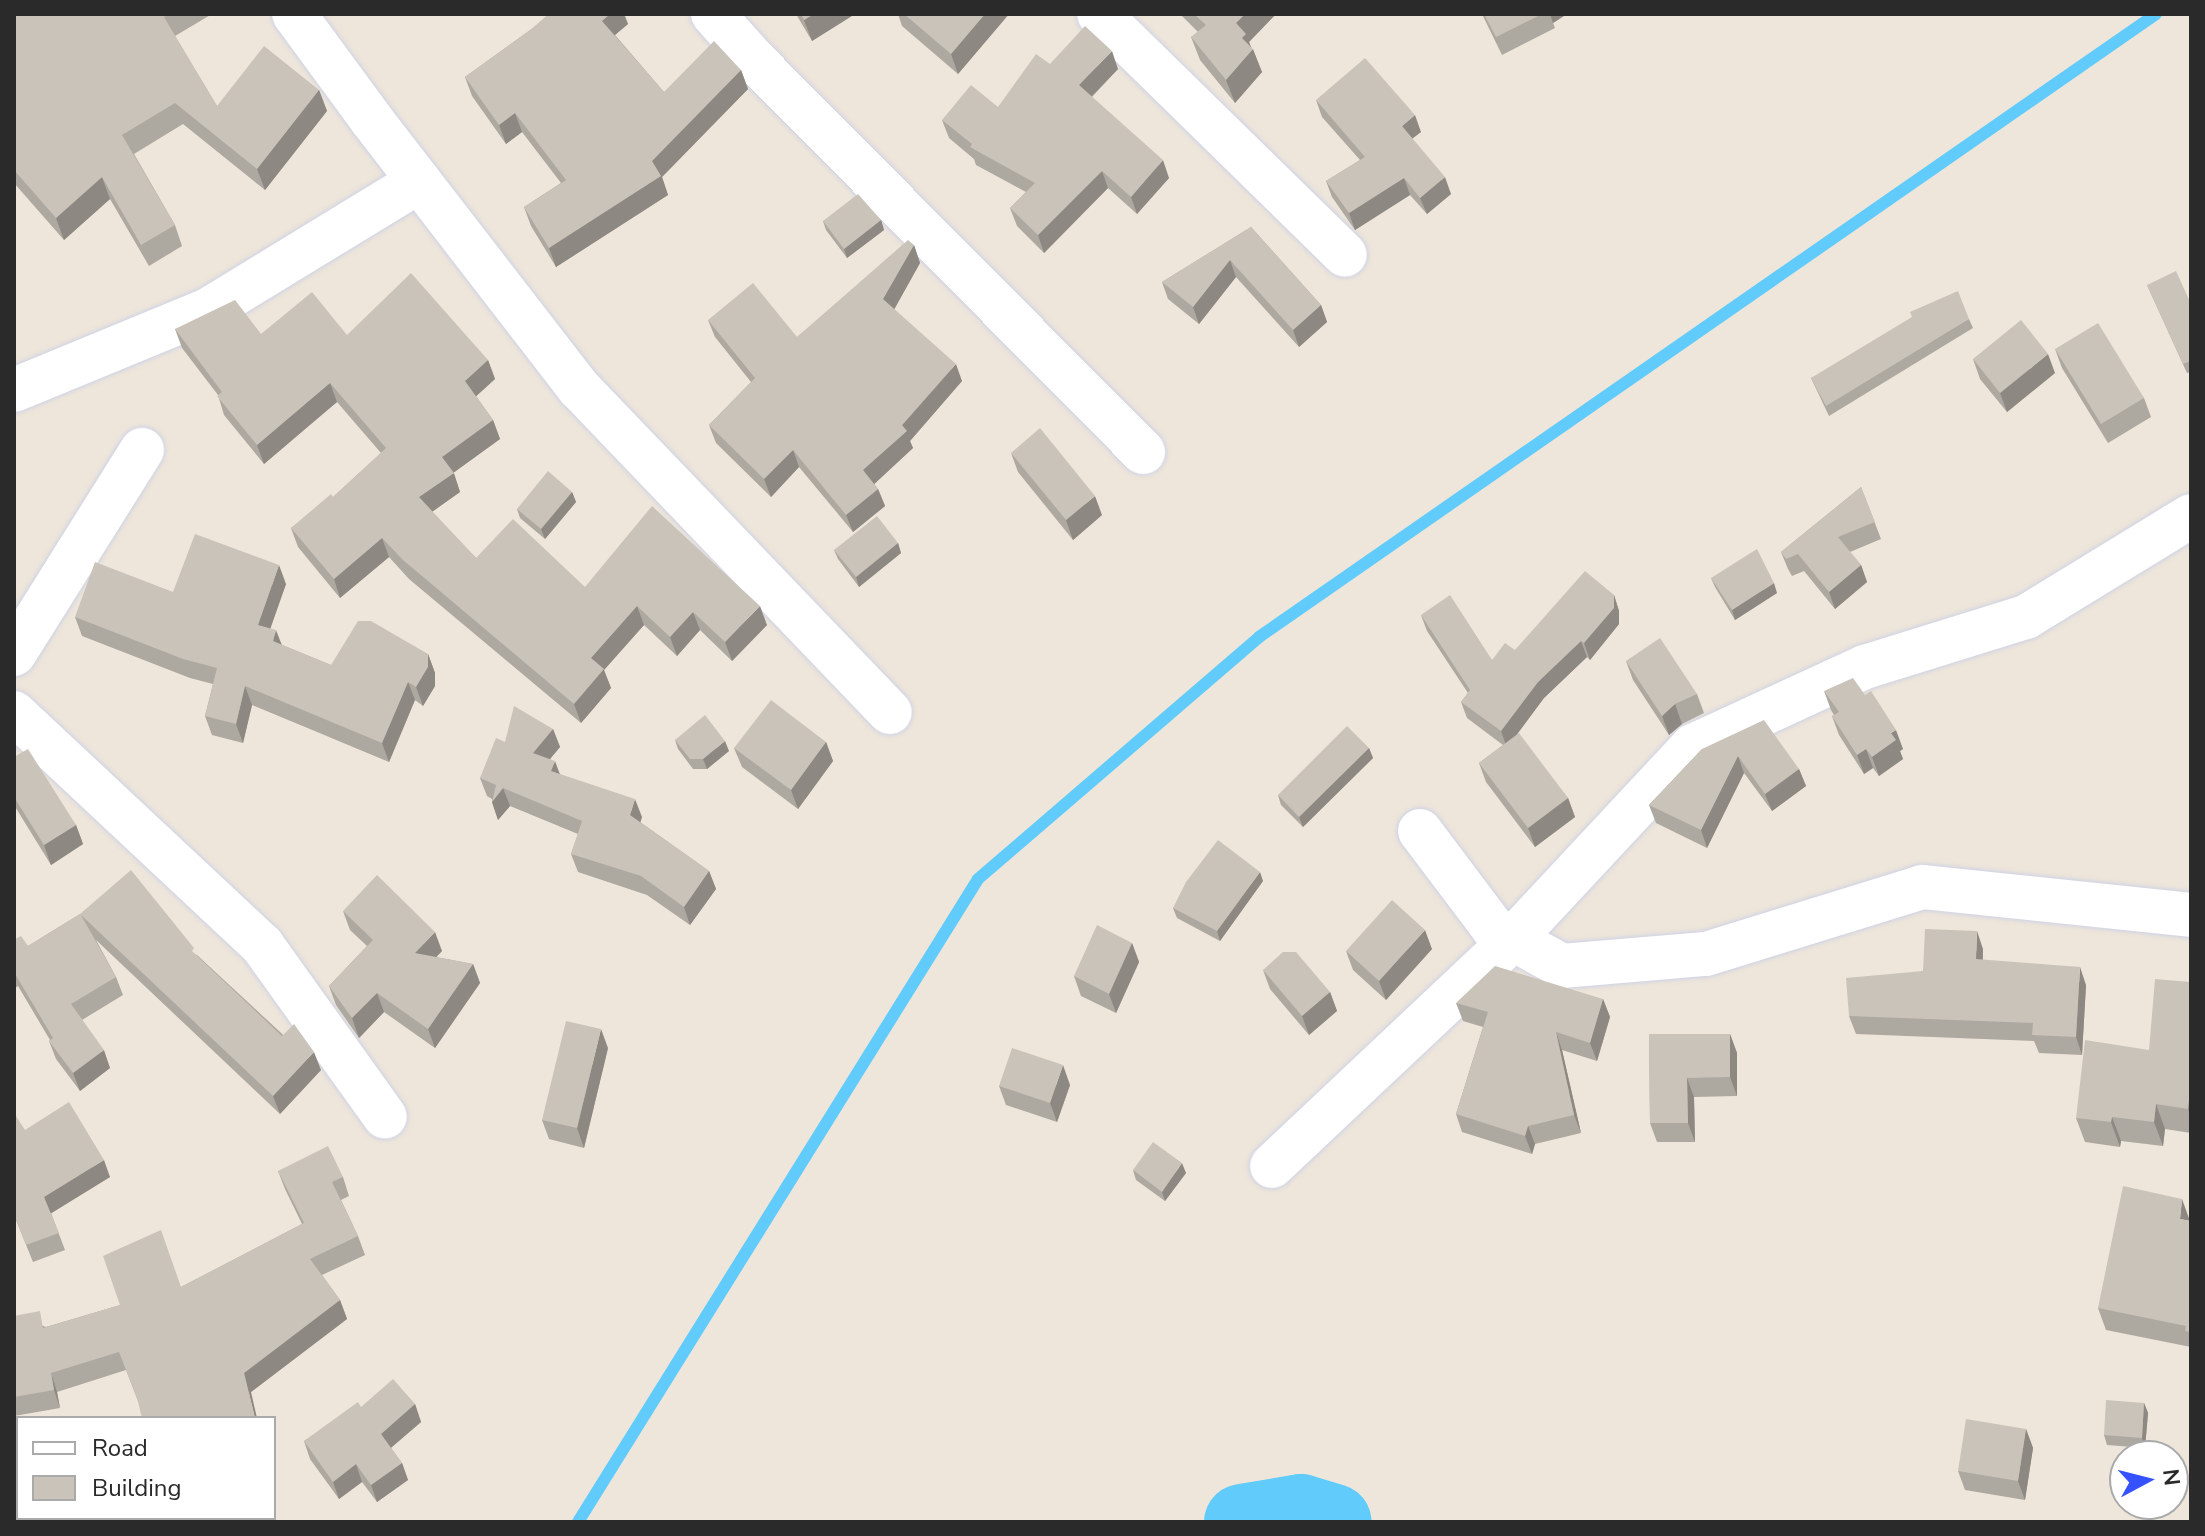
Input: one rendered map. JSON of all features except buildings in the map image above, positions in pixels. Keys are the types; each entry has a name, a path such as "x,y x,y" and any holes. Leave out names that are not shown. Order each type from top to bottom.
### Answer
{"street":[{"path":"294,14 579,388 890,712"},
{"path":"713,14 766,72 1143,452"},
{"path":"1099,14 1345,255"},
{"path":"14,390 208,310 419,181"},
{"path":"14,654 142,450"},
{"path":"1272,1166 1513,939 1693,746 1865,667 2026,617 2191,516"},
{"path":"14,713 262,945 385,1117"},
{"path":"1420,831 1493,928 1562,966 1706,954 1922,887 2191,915"}],"waterway":[{"path":"578,1522 978,879 1259,637 2156,14"},
{"path":"1242,1522 1301,1512 1333,1522"}]}
